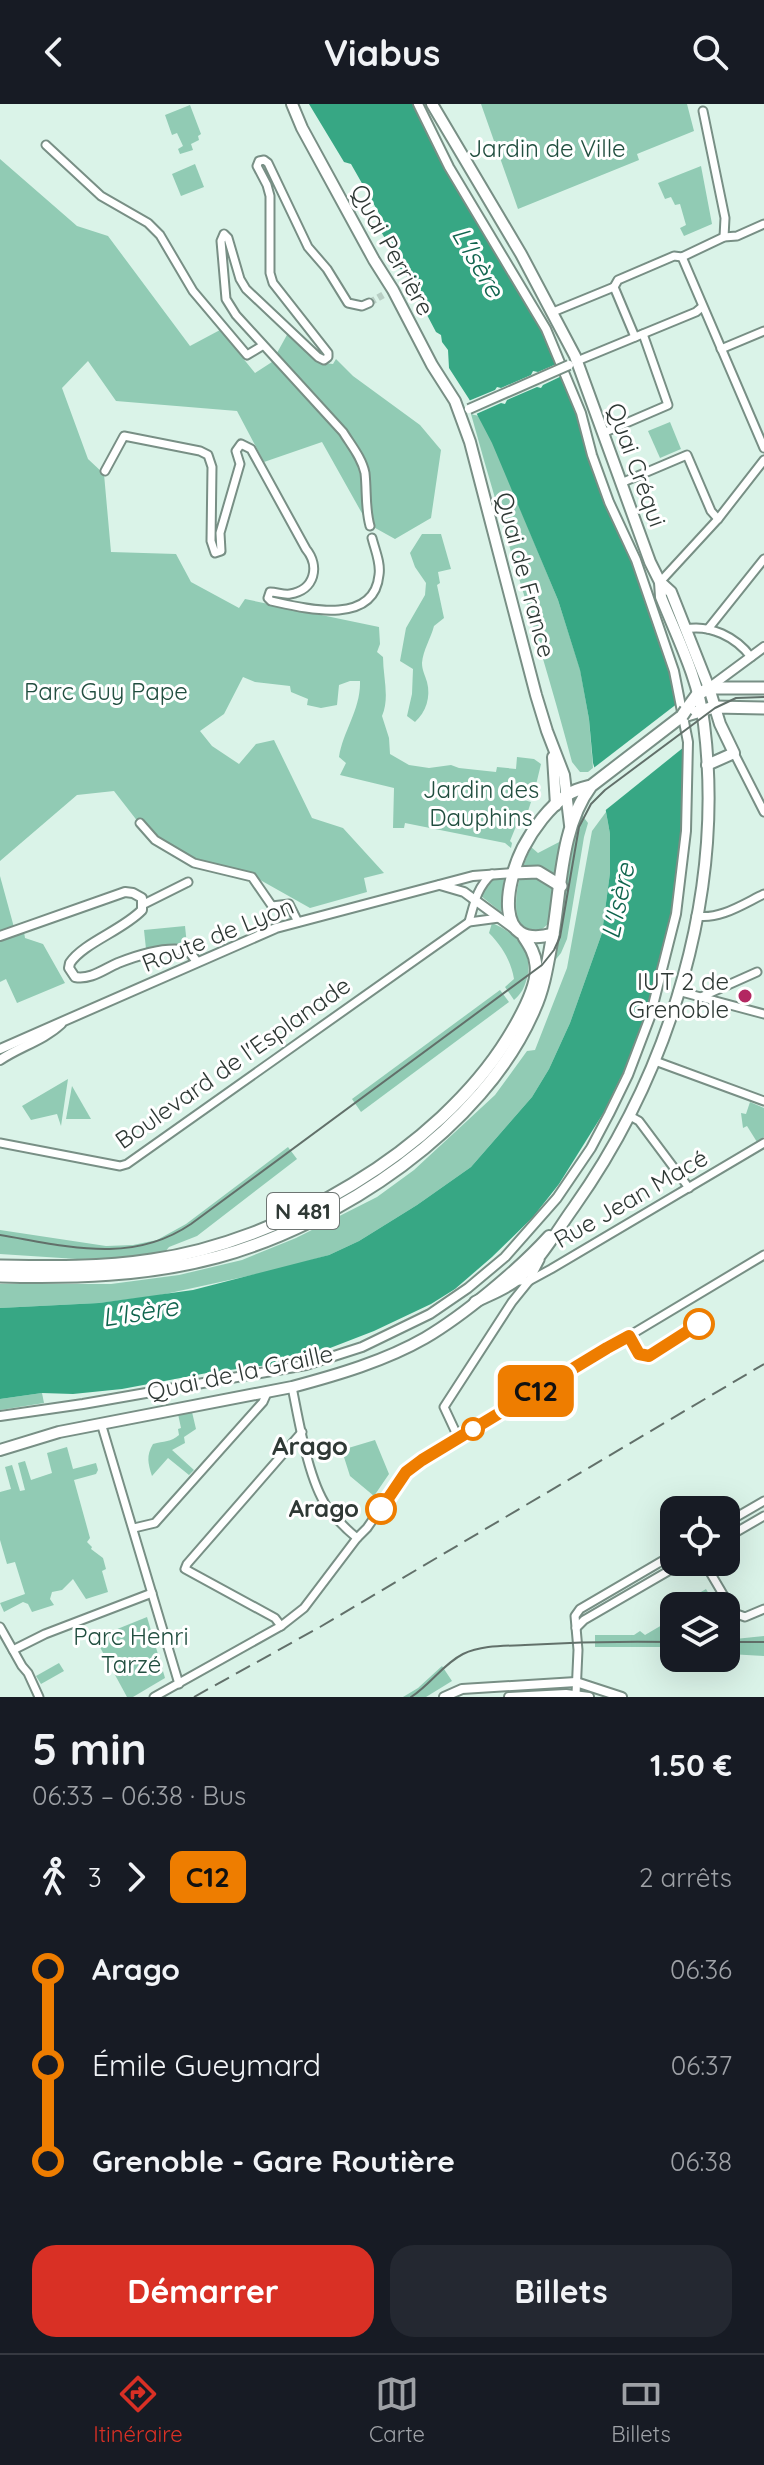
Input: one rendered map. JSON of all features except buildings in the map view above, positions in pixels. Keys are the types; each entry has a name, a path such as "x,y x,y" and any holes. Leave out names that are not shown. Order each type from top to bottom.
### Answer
{"main road":[{"name":"Quai Perrière","path":"292,104 388,292 432,365 465,411"},
{"name":"Quai Créqui","path":"432,104 553,312 660,582 661,597 680,626"},
{"name":"Quai de France","path":"465,411 470,442 536,695 564,775 570,825"},
{"path":"475,1302 510,1295 516,1281 546,1250 597,1173 630,1116 655,1061 678,991 696,916 706,854 709,688 680,626"},
{"path":"680,626 697,695 736,757 707,765"},
{"path":"586,790 570,825 553,934 540,938 524,937 514,929 510,912 513,873 523,848 556,805 566,795 586,790 685,714 697,695 709,688 764,688"},
{"path":"685,714 708,708 764,708"},
{"name":"Quai de France","path":"553,748 556,805"},
{"path":"513,873 538,872 561,886"},
{"name":"N 481","path":"0,1276 53,1278 112,1275 156,1270 215,1257 288,1231 366,1189 439,1134 505,1062 540,995 553,934"},
{"name":"N 481","path":"0,1266 110,1266 185,1254 273,1225 359,1180 402,1149 453,1105 499,1052 519,1020 536,974 534,955 524,937"},
{"path":"475,1302 541,1245 567,1217"},
{"name":"Quai de la Graille","path":"0,1450 59,1432 267,1393 328,1377 425,1338 475,1302"}],"street":[{"path":"0,1416 306,1365 362,1347 430,1314 505,1257 557,1198 591,1148 609,1114 650,1017 676,914 686,831 688,742 675,675 636,560 612,512 581,413 550,337 449,167 418,104"},
{"path":"703,111 725,218 724,237"},
{"path":"46,145 101,196 148,223 160,235 193,291 247,355 262,346"},
{"path":"369,303 362,306 348,303 327,269 308,247 268,163 259,161 257,166 270,196 270,273 273,283 328,357 324,360 318,357 246,289 224,234 221,241 226,299 262,346 343,432 357,453 364,470 370,526"},
{"path":"553,312 614,287 618,280 669,258 682,257 724,237 737,236 764,224"},
{"path":"682,257 764,448"},
{"path":"603,433 668,405 614,287"},
{"path":"465,411 702,307"},
{"path":"721,349 764,331"},
{"path":"105,471 124,436 208,455 212,467 211,541 215,553 221,551 220,533 240,464 236,451 241,444 246,444 313,558 313,577 301,591 285,594 270,592 268,598 271,601 328,610 351,608 364,601 377,585 379,574 372,538"},
{"path":"621,483 687,455 711,511 718,519"},
{"path":"660,582 718,519 764,460"},
{"path":"293,525 304,521"},
{"path":"708,629 764,559"},
{"path":"680,626 708,629 729,638 752,656"},
{"path":"709,688 764,647"},
{"path":"736,757 764,812"},
{"path":"140,823 155,840 194,863 252,877 272,906 289,904 298,922"},
{"name":"Route de Lyon","path":"63,1023 276,928 439,885 513,873"},
{"path":"492,874 485,880 475,900 469,922 499,918"},
{"path":"188,882 144,904 134,918 76,955 70,963 71,973 75,977 89,977 133,957 180,949 189,951 197,962"},
{"path":"439,885 464,892 514,929"},
{"path":"0,936 125,892 138,895 144,904"},
{"path":"696,916 720,915 764,894"},
{"name":"Boulevard de l'Esplanade","path":"0,1143 120,1166 127,1164 469,922"},
{"path":"701,997 757,972"},
{"path":"678,991 764,1014"},
{"path":"0,1049 63,1023"},
{"path":"0,1060 21,1046 53,1032 63,1023"},
{"path":"655,1061 764,1101"},
{"path":"630,1116 639,1121 689,1188"},
{"name":"Rue Jean Macé","path":"529,1281 764,1143"},
{"path":"458,1437 444,1407 510,1295 529,1281 546,1250"},
{"path":"154,1697 281,1626 304,1608 406,1472 458,1437 764,1255"},
{"path":"519,1264 516,1281 529,1281"},
{"path":"292,1387 311,1468 325,1504 341,1525 357,1538"},
{"path":"134,1528 155,1523 263,1402 267,1393"},
{"path":"101,1423 179,1684"},
{"path":"281,1626 275,1618 185,1569 302,1432"},
{"path":"740,1515 764,1501"},
{"path":"740,1530 763,1517 756,1506"},
{"path":"576,1694 575,1616 580,1609 660,1562"},
{"path":"576,1628 584,1620 660,1576"},
{"path":"712,1576 734,1613 745,1617 764,1609"},
{"path":"13,1650 45,1634 152,1593"},
{"path":"0,1627 39,1697"},
{"path":"444,1697 462,1689 576,1682 622,1697"},
{"path":"509,1697 576,1694 589,1697"}],"green space":[{"name":"Jardin de Ville","path":"481,104 687,104 694,131 637,154 639,160 518,209"},
{"path":"190,105 201,134 199,140 191,144 193,150 180,154 178,149 183,146 177,133 172,135 165,115"},
{"path":"0,159 77,226 108,236 190,346 220,330 255,373 272,362 288,333 317,362 333,364 336,359 353,376 420,425 441,450 431,518 395,539 368,524 322,442 264,462 237,411 116,401 88,361 62,388 88,459 104,474 111,552 176,554 191,582 239,608 245,599 379,627 377,652 383,657 386,695 382,716 390,754 409,765 429,768 451,765 496,772 497,767 516,769 517,757 534,759 541,764 535,789 527,788 524,800 531,802 527,814 519,819 510,841 511,848 505,843 405,823 404,828 393,828 394,788 340,775 346,763 339,757 358,701 360,681 339,685 337,705 321,708 307,705 308,699 291,692 290,686 255,682 243,677 224,714 200,731 212,746 239,764 256,744 274,740 312,818 343,828 384,873 364,878 367,892 310,908 248,873 165,850 149,836 114,791 77,795 0,861"},
{"path":"195,164 204,187 181,196 172,174"},
{"path":"701,166 712,224 684,236 680,228 686,225 680,204 675,205 671,197 665,199 658,183"},
{"path":"471,414 479,416 493,443 558,600 580,669 589,719 593,768 588,772 580,772 572,762"},
{"path":"670,422 681,449 660,458 648,431"},
{"path":"422,534 441,534 451,569 438,572 440,583 437,585 444,618 434,626 424,653 422,666 428,699 415,722 407,716 413,669 400,661 406,628 425,595 426,583 410,553"},
{"path":"606,812 610,834 610,873 602,933 570,1023 532,1097 471,1167 359,1241 329,1255 156,1296 99,1303 0,1308 0,1284 111,1284 179,1275 242,1260 296,1238 377,1197 414,1170 495,1095 527,1051 535,1050 567,968 592,831"},
{"path":"582,815 588,823 567,939 552,964 578,817"},
{"path":"563,840 557,877 542,868 522,869 531,847 538,853"},
{"path":"0,876 15,931 0,936"},
{"path":"534,876 549,886 554,894 550,922 539,932 525,930 517,914 520,878"},
{"path":"503,877 504,880 501,912 481,896 488,881"},
{"path":"492,923 509,932 521,944 528,959 526,982 514,1000 505,987 514,979 513,972 505,954 489,933"},
{"path":"185,926 187,945 146,949 144,930"},
{"path":"24,932 25,938 43,944 65,983 17,1003 6,979 0,982 0,940"},
{"path":"500,990 509,1002 361,1112 352,1099"},
{"path":"68,1079 61,1126 57,1114 31,1120 22,1106"},
{"path":"72,1086 91,1119 66,1119"},
{"path":"750,1102 764,1108 764,1137 757,1142 747,1126 743,1128 741,1113 746,1114"},
{"path":"288,1147 297,1159 197,1236 169,1247 165,1252 121,1258 77,1259 0,1254 0,1230 106,1246 157,1240 186,1224"},
{"path":"42,1393 44,1403 0,1410 0,1399"},
{"path":"192,1412 196,1429 184,1437 185,1443 172,1450 194,1470 189,1475 168,1458 152,1476 148,1460 153,1444 179,1435 178,1414"},
{"path":"375,1440 389,1474 374,1496 350,1476 343,1454 346,1453 345,1449"},
{"path":"67,1447 73,1469 96,1463 98,1470 96,1474 74,1480 90,1538 87,1542 103,1558 106,1569 102,1571 108,1592 86,1599 73,1579 62,1590 52,1592 50,1599 54,1605 32,1612 23,1602 4,1612 0,1603 25,1594 15,1562 7,1564 0,1540 0,1492 11,1489 5,1467 12,1465 20,1491 25,1490 18,1463 25,1461 31,1480 52,1473 47,1453"},
{"name":"Parc Henri Tarzé","path":"147,1617 165,1678 133,1697 127,1697 95,1638"},
{"path":"660,1626 660,1647 595,1647 595,1635 634,1635 640,1631 645,1635"},
{"path":"764,1636 764,1656 740,1655 740,1638"},
{"path":"59,1663 64,1671 41,1684 36,1676"},
{"path":"442,1666 452,1681 426,1697 403,1697 418,1688"}],"water":[{"name":"L'Isère","path":"309,104 414,104 429,128 436,151 517,291 540,320 578,410 589,456 614,522 630,552 674,679 685,740 684,808 677,884 666,945 642,1034 604,1112 559,1184 533,1217 455,1289 374,1331 312,1355 276,1364 122,1389 73,1394 42,1393 0,1399 0,1308 99,1303 193,1290 329,1255 359,1241 471,1167 532,1097 549,1069 570,1023 602,933 610,873 610,834 593,763 580,670 558,600 492,443 449,368 448,350 441,335 436,332 405,273 395,264 390,247 376,223 380,215 351,164 344,162"}],"pier":[{"path":"561,362 566,374 541,388 507,400 505,404 474,415 466,402 531,375 533,371 538,372"},
{"path":"678,703 689,743 602,813 591,770"}],"tunnel":[{"path":"369,303 383,295"}],"tram line":[{"path":"0,1235 74,1247 122,1248 145,1245 191,1224 542,965 560,937 579,827 591,804 605,790 715,708 736,698 764,697"},
{"path":"411,1697 456,1658 478,1649 562,1643 660,1642"},
{"path":"740,1642 764,1642"}],"railway":[{"path":"194,1697 320,1627 764,1364"}],"bus line":[{"name":"C12","path":"381,1509 398,1481 422,1460 607,1348 629,1336 639,1354 649,1356 699,1324"}],"place":[{"name":"IUT 2 de Grenoble","path":"745,996"},
{"name":"Arago","path":"381,1509"}],"district":[{"name":"Arago","path":"310,1446"}],"park label":[{"name":"Parc Guy Pape","path":"106,692"},
{"name":"Jardin des Dauphins","path":"481,804"}]}
